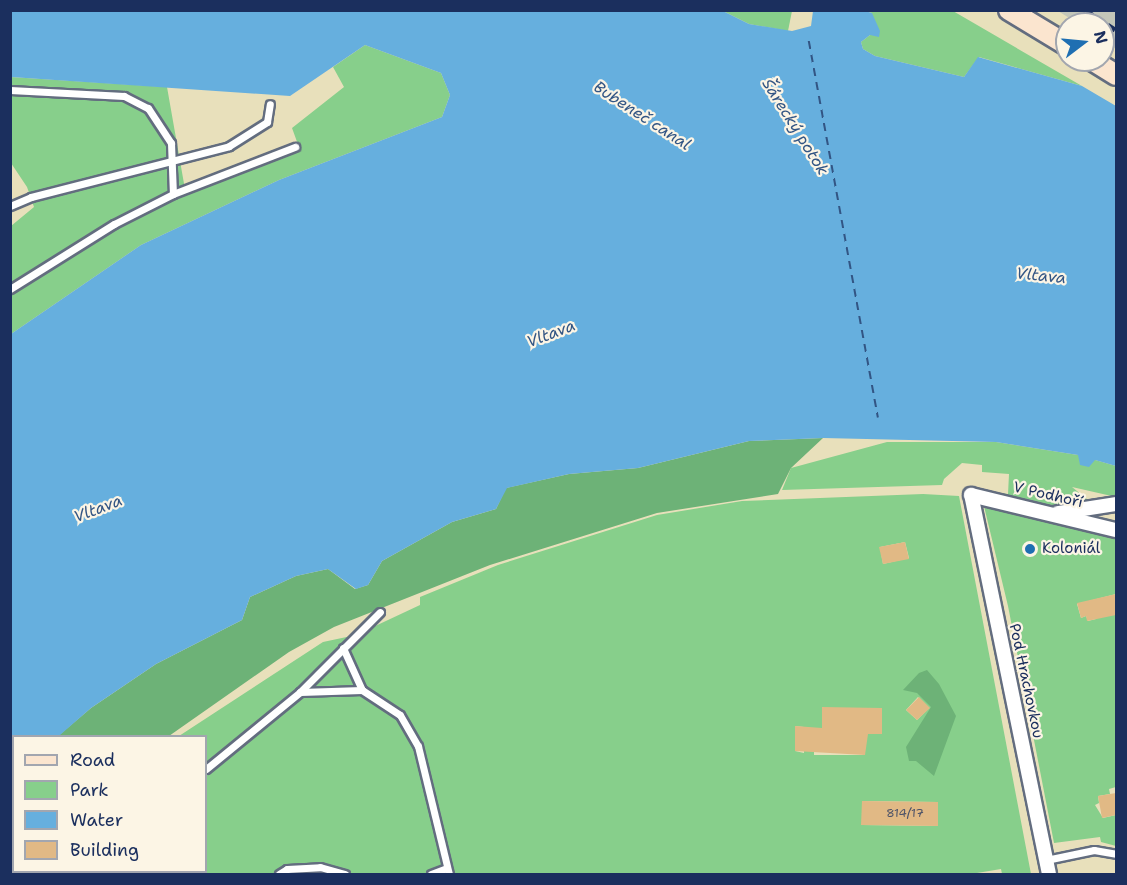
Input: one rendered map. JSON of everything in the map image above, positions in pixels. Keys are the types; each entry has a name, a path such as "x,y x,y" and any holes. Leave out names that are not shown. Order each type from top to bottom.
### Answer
{"main road":[{"path":"1009,10 1055,38"}],"street":[{"name":"V Podhoří","path":"971,495 1056,513 1116,530"},
{"name":"Pod Hrachovkou","path":"971,495 1048,874"},
{"path":"1056,513 1116,504"}],"lane":[{"path":"10,90 124,96 148,108 171,143 174,160 173,194"},
{"path":"10,206 31,197 229,146 267,122 270,104"},
{"path":"10,288 114,224 173,194 295,147"},
{"path":"207,768 300,692 380,612"},
{"path":"343,648 362,690 400,715 418,746 448,871 431,874"},
{"path":"300,692 362,690"},
{"path":"1046,860 1094,850 1116,854"},
{"path":"279,874 287,869 320,867 345,874"}],"shaded area":[{"path":"1058,11 1116,11 1116,49 1115,12"}],"green space":[{"path":"723,11 792,11 788,31 749,24"},
{"path":"865,11 953,11 1082,86 979,57 964,77 875,56 863,49 861,42 870,35 872,13"},
{"path":"365,45 441,73 450,95 442,117 279,180 141,245 11,334 11,226 34,207 27,187 11,163 10,77 167,87 186,195 300,150 292,128 344,87 333,67"},
{"path":"823,438 791,468 778,494 657,513 490,565 334,627 289,652 170,735 59,735 91,708 156,664 242,620 250,597 296,576 328,569 355,589 368,585 382,561 452,522 496,509 506,488 569,474 638,468 749,441"},
{"path":"887,442 996,442 1078,455 1116,466 1116,497 1072,487 1088,500 1047,509 983,491 1008,494 1009,474 982,472 982,465 962,463 944,479 942,485 782,490 791,468"},
{"path":"923,494 959,496 1031,874 1002,874 1001,869 971,874 116,874 207,873 207,735 181,735 323,642 356,635 420,605 420,597 498,565 657,515 742,501","holes":["905,542 909,558 883,564 880,547","918,697 929,708 917,720 906,710","822,708 882,708 882,734 822,734","795,726 804,727 804,753 795,751","814,737 865,755 814,755","862,801 938,802 938,826 862,825"]},
{"path":"983,502 1116,534 1116,594 1077,604 1081,618 1086,616 1088,621 1096,619 1095,614 1116,610 1116,787 1109,789 1110,794 1098,796 1099,803 1095,805 1103,818 1116,815 1116,846 1101,842 1100,837 1054,843 1008,606"},
{"path":"927,670 939,684 956,716 934,776 916,761 909,761 906,747 931,707 917,693 903,690 919,673"},
{"path":"12,744 11,867 10,745"},
{"path":"20,873 107,874 22,874"}],"water":[{"path":"11,11 723,11 749,24 792,31 811,26 813,11 865,11 872,13 880,31 879,37 870,35 861,42 863,49 875,56 964,77 978,57 1082,86 1116,106 1116,466 1095,460 1089,467 1080,465 1078,455 996,442 823,438 749,441 638,468 569,474 507,488 496,509 452,522 382,561 368,585 356,589 328,569 296,576 250,597 242,620 156,664 91,708 60,735 12,735 11,745 11,334 141,245 279,180 442,117 450,95 441,73 365,45 290,96 11,77"}],"building":[{"path":"905,542 909,559 883,564 879,547"},
{"path":"1116,594 1116,615 1087,621 1086,616 1081,618 1077,603"},
{"path":"919,697 930,708 917,720 906,710"},
{"path":"822,707 882,708 882,734 868,734 865,755 795,751 795,726 822,728"},
{"path":"1116,793 1116,815 1102,818 1098,796"},
{"path":"862,801 938,802 938,826 861,825"}],"ferry route":[{"path":"809,41 878,418"}],"railway":[{"path":"1085,10 1116,30"}],"place":[{"name":"Koloniál","path":"1030,549"}],"water label":[{"name":"Bubeneč canal","path":"642,116"},
{"name":"Šárecký potok","path":"795,127"},
{"name":"Vltava","path":"1041,276"},
{"name":"Vltava","path":"551,334"},
{"name":"Vltava","path":"98,509"}]}
